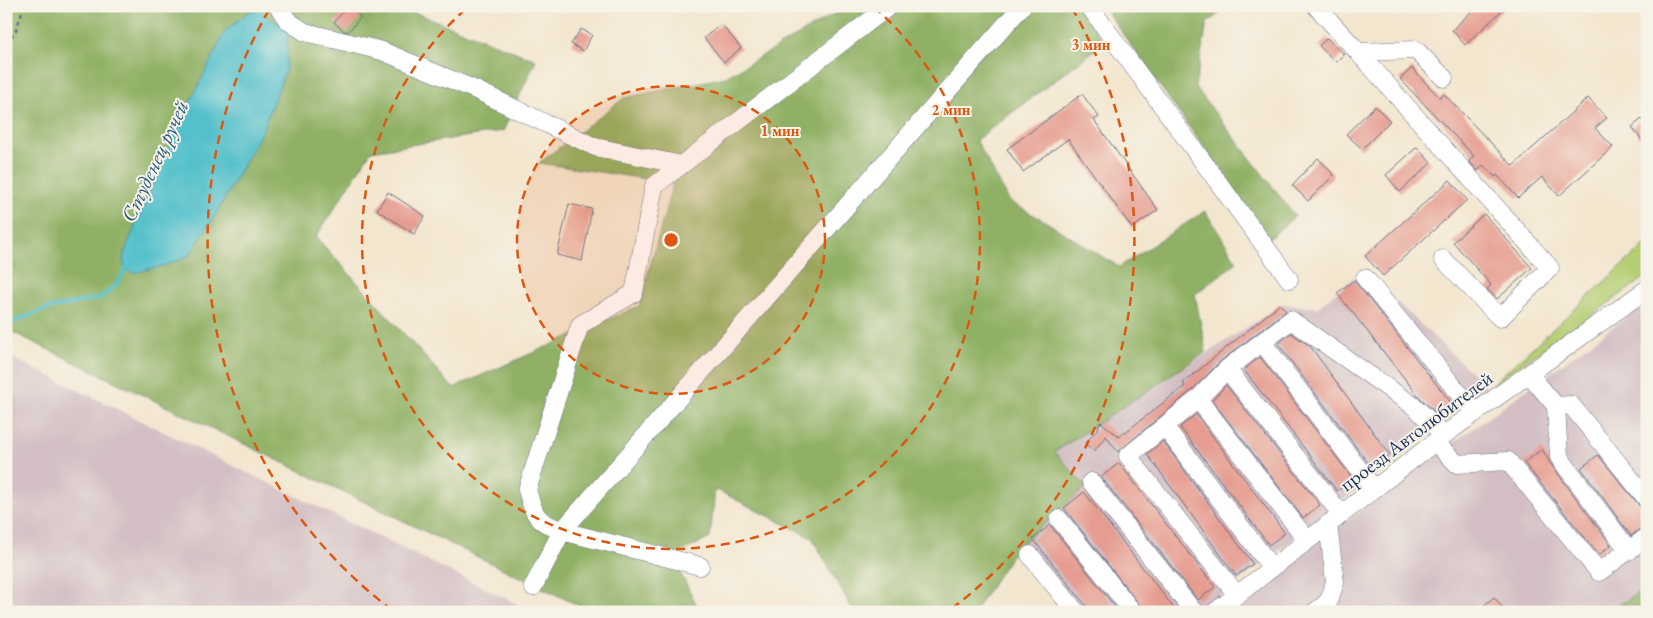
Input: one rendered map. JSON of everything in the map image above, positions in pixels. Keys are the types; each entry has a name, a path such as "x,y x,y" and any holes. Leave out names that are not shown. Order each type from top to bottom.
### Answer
{"street":[{"path":"278,6 288,21 305,32 382,51 476,90 595,147 682,165"},
{"path":"700,566 562,531 544,524 534,513 527,490 580,325 634,293 654,186 889,6"},
{"path":"533,587 562,531 1022,6"},
{"path":"1089,6 1289,279"},
{"path":"1316,6 1550,268 1500,318 1443,259"},
{"path":"1358,52 1416,50 1444,78"},
{"path":"1365,278 1475,413"},
{"name":"проезд Автолюбителей","path":"1215,612 1439,439 1647,289"},
{"path":"1237,595 1128,456 1198,399 1228,369 1292,320 1415,407 1457,464 1508,461 1599,572 1647,537"},
{"path":"1262,342 1374,489"},
{"path":"1228,369 1334,519 1335,582 1329,601 1315,612"},
{"path":"1528,374 1556,406 1559,457 1629,550"},
{"path":"1198,399 1307,540"},
{"path":"1556,406 1571,405 1647,499"},
{"path":"1165,427 1272,568"},
{"path":"1091,482 1194,612"},
{"path":"1059,519 1133,612"},
{"path":"1030,555 1076,612"}],"path":[{"path":"6,44 16,30 24,6"}],"shaded area":[{"path":"1363,270 1488,388 1199,612 1063,612 1015,550 1086,487 1054,452 1283,304 1317,308"},
{"path":"1647,302 1647,591 1641,591 1608,612 1229,612 1316,543"},
{"path":"6,355 533,612 6,612"}],"green space":[{"path":"6,6 398,6 536,60 503,131 371,151 316,237 453,388 639,306 673,183 539,163 624,98 726,77 848,6 1079,6 1104,43 976,140 1010,202 1119,267 1205,211 1237,262 1195,294 1206,352 1055,452 1086,487 1015,550 974,612 854,612 812,538 715,489 710,538 672,556 700,612 592,612 6,329","holes":["286,69 262,131 216,214 189,256"]},
{"path":"1103,6 1228,6 1207,23 1195,87 1295,216 1269,239"},
{"path":"1647,243 1647,276 1488,388"},
{"path":"1641,591 1647,591 1647,612 1608,612"}],"water":[{"path":"251,10 260,12 288,30 286,69 262,131 216,214 189,256 167,265 134,273 126,270 123,261 124,253 170,142 226,30"}],"building":[{"path":"348,6 361,17 348,32 344,31 334,22"},
{"path":"1477,6 1507,6 1465,45 1452,30"},
{"path":"721,24 741,48 724,62 704,38"},
{"path":"581,29 592,35 583,51 571,44"},
{"path":"1327,38 1344,54 1336,62 1319,46"},
{"path":"1412,68 1440,98 1444,94 1513,166 1588,98 1607,118 1595,128 1613,147 1559,196 1542,177 1518,198 1497,175 1495,177 1483,165 1478,171 1469,161 1474,156 1400,79"},
{"path":"1082,94 1099,117 1094,120 1158,210 1132,228 1068,139 1023,172 1007,149"},
{"path":"1375,106 1390,121 1362,149 1346,134"},
{"path":"1642,119 1647,125 1647,147 1632,127"},
{"path":"1417,147 1431,163 1400,192 1386,175"},
{"path":"1318,158 1334,175 1308,201 1292,185"},
{"path":"1450,180 1467,200 1383,276 1365,256"},
{"path":"388,192 425,216 414,234 377,210"},
{"path":"569,204 592,209 582,261 557,255"},
{"path":"1484,214 1532,268 1497,299 1487,289 1491,285 1453,242"},
{"path":"1354,280 1452,404 1438,415 1420,398 1337,293"},
{"path":"1280,304 1286,311 1221,361 1191,391 1118,452 1106,436 1094,451 1085,444 1101,422 1119,437 1185,386 1183,383"},
{"path":"1291,333 1310,346 1390,455 1372,468 1278,344"},
{"path":"1260,357 1353,479 1337,491 1244,370"},
{"path":"1226,385 1320,505 1303,518 1212,400"},
{"path":"1196,414 1285,533 1269,545 1180,427"},
{"path":"1163,441 1253,564 1236,576 1147,454"},
{"path":"1542,449 1550,463 1611,545 1599,555 1524,463"},
{"path":"1598,455 1647,515 1647,527 1641,528 1631,536 1581,468"},
{"path":"1119,463 1215,587 1198,600 1101,477"},
{"path":"1084,492 1177,612 1145,612 1064,508"},
{"path":"1050,525 1119,612 1091,612 1033,539"},
{"path":"1494,597 1506,612 1476,612"}],"waterway":[{"name":"Студенец ручей","path":"257,16 265,6"},
{"name":"Студенец ручей","path":"6,325 46,309 100,298 116,285 127,267"}]}
